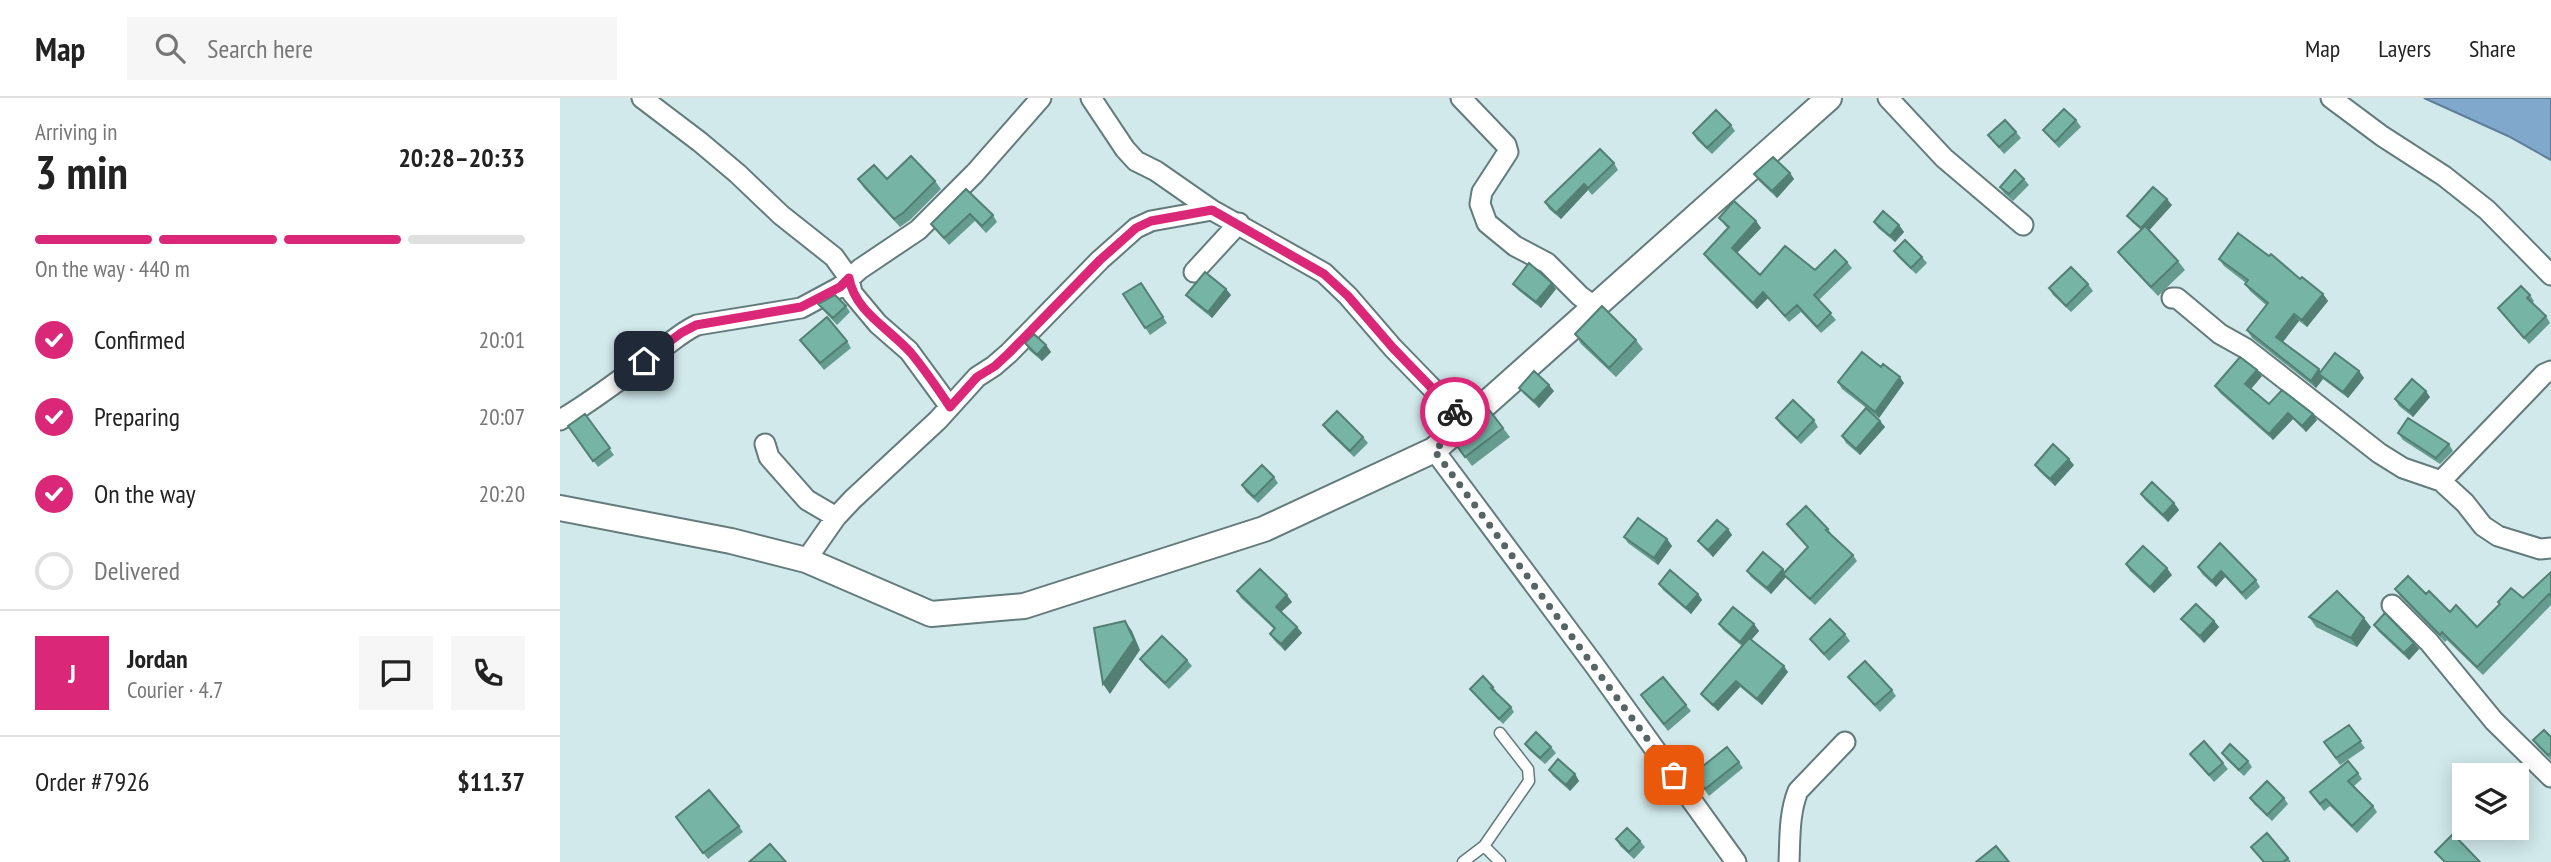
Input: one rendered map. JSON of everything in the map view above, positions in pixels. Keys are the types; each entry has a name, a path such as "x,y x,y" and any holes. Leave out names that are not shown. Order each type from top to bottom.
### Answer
{"street":[{"path":"642,98 738,174 781,215 834,257 849,278 852,293 878,324 909,351 950,407"},
{"path":"560,421 594,400 681,333 696,325 801,307 840,287 918,230 975,173 1041,98"},
{"path":"1091,98 1136,161 1156,171 1212,210 1240,223 1324,274 1348,296 1393,348 1466,424"},
{"path":"1461,98 1506,145 1508,152 1482,192 1480,204 1488,223 1515,246 1547,262 1580,296 1595,307"},
{"path":"560,508 731,541 806,560 931,614 1024,606 1264,529 1434,450 1829,98"},
{"path":"1888,98 1944,158 2023,225"},
{"path":"2331,98 2382,136 2444,176 2487,210 2551,275"},
{"path":"806,560 836,517 950,407 977,377 1009,353 1100,260 1136,228 1151,221 1212,210"},
{"path":"1194,272 1240,223"},
{"path":"2172,298 2177,298 2220,334 2245,348 2379,453 2403,468 2441,481 2465,503 2483,526 2498,536 2540,549 2551,548"},
{"path":"2441,481 2502,416 2544,374 2551,371"},
{"path":"765,444 769,457 807,500 836,517"},
{"path":"1434,450 1587,655 1736,862"},
{"path":"2392,605 2437,650 2494,721 2551,777"},
{"path":"1789,862 1788,846 1794,801 1798,791 1845,742"}],"lane":[{"path":"1463,862 1484,846 1529,781 1528,769 1500,733"},
{"path":"1484,846 1500,862"}],"water":[{"path":"2424,98 2551,98 2551,160 2508,136"}],"building":[{"path":"2064,109 2076,120 2055,142 2043,130"},
{"path":"1716,110 1731,125 1707,148 1693,133"},
{"path":"2005,120 2016,132 1999,147 1988,135"},
{"path":"1600,149 1614,163 1588,188 1584,184 1556,213 1545,202"},
{"path":"911,156 935,181 894,219 858,179 874,165 887,179"},
{"path":"1773,157 1790,173 1772,191 1754,174"},
{"path":"2015,170 2024,179 2009,194 2000,187"},
{"path":"2153,187 2167,199 2141,228 2127,216"},
{"path":"966,189 993,215 982,226 970,214 944,238 931,224"},
{"path":"1734,201 1756,221 1732,248 1760,275 1785,246 1815,270 1835,250 1847,262 1814,295 1831,313 1817,327 1797,305 1785,316 1763,292 1753,303 1704,254 1729,227 1719,218"},
{"path":"1883,211 1899,225 1890,236 1874,222"},
{"path":"2145,226 2178,261 2151,287 2118,252"},
{"path":"2238,233 2269,256 2271,254 2300,279 2302,277 2323,294 2302,320 2294,314 2276,337 2319,369 2311,381 2247,330 2268,303 2245,284 2248,280 2219,259"},
{"path":"1905,240 1922,257 1911,268 1894,251"},
{"path":"1529,263 1552,283 1536,302 1513,284"},
{"path":"2071,267 2088,284 2066,306 2049,288"},
{"path":"1205,272 1226,289 1208,312 1186,295"},
{"path":"1141,283 1163,317 1145,328 1123,294"},
{"path":"2521,286 2530,295 2527,298 2546,316 2524,338 2498,308"},
{"path":"835,295 846,306 833,318 818,304"},
{"path":"1602,306 1636,340 1609,368 1575,334"},
{"path":"827,317 847,341 820,363 800,340"},
{"path":"1034,334 1046,345 1037,355 1025,343"},
{"path":"1862,352 1900,377 1875,412 1838,382"},
{"path":"2335,353 2359,371 2343,392 2319,374"},
{"path":"2240,357 2257,370 2245,384 2269,404 2282,390 2313,414 2302,426 2288,413 2269,434 2215,386"},
{"path":"1534,371 1549,385 1534,401 1519,388"},
{"path":"2412,379 2426,391 2409,411 2395,399"},
{"path":"1793,400 1814,420 1797,438 1776,418"},
{"path":"1487,407 1503,428 1465,457 1452,439"},
{"path":"1866,408 1880,421 1856,449 1842,436"},
{"path":"1337,411 1363,437 1350,451 1323,425"},
{"path":"585,414 610,448 593,461 568,426"},
{"path":"2408,418 2449,444 2436,458 2398,433"},
{"path":"2053,444 2069,459 2050,479 2035,465"},
{"path":"1262,465 1274,477 1254,497 1242,485"},
{"path":"2152,482 2174,503 2163,515 2141,494"},
{"path":"1806,506 1828,529 1826,530 1853,555 1810,599 1783,574 1808,547 1787,524"},
{"path":"1638,518 1667,539 1654,558 1624,537"},
{"path":"1717,520 1728,529 1708,550 1698,541"},
{"path":"2220,543 2256,580 2242,593 2221,571 2212,581 2198,567"},
{"path":"2143,546 2167,568 2150,587 2126,564"},
{"path":"1763,552 1783,569 1767,588 1747,571"},
{"path":"1260,569 1287,595 1276,607 1297,627 1281,644 1270,634 1275,628 1237,591"},
{"path":"1670,570 1698,594 1686,608 1659,584"},
{"path":"2551,572 2551,596 2549,594 2477,667 2442,632 2440,635 2395,589 2408,576 2426,594 2429,591 2450,612 2456,605 2477,627 2500,604 2498,602 2511,588 2523,598"},
{"path":"2337,591 2364,618 2351,638 2309,617"},
{"path":"2196,604 2214,621 2200,636 2181,619"},
{"path":"1733,607 1754,624 1740,642 1719,624"},
{"path":"2385,613 2414,643 2404,653 2374,625"},
{"path":"1830,619 1845,634 1824,654 1810,639"},
{"path":"1125,621 1134,640 1103,684 1094,628"},
{"path":"1162,636 1187,660 1165,683 1140,659"},
{"path":"1749,638 1784,666 1757,699 1736,681 1713,705 1701,694"},
{"path":"1865,661 1892,690 1875,705 1848,677"},
{"path":"1483,676 1493,687 1491,688 1511,707 1499,719 1470,689"},
{"path":"1663,677 1686,705 1664,724 1641,695"},
{"path":"2349,725 2361,741 2336,758 2324,742"},
{"path":"2544,730 2551,737 2551,753 2548,755 2533,740"},
{"path":"1536,732 1551,747 1540,758 1525,744"},
{"path":"2204,741 2223,763 2209,775 2190,754"},
{"path":"2230,744 2248,761 2239,770 2222,753"},
{"path":"1727,747 1739,762 1705,789 1693,774"},
{"path":"1558,759 1575,774 1566,785 1549,770"},
{"path":"2348,761 2358,773 2348,781 2373,806 2352,826 2326,799 2320,804 2310,792"},
{"path":"2267,781 2284,798 2267,815 2250,798"},
{"path":"709,790 739,826 703,853 676,817"},
{"path":"1627,828 1640,841 1629,852 1616,839"},
{"path":"2267,833 2288,858 2283,862 2264,862 2251,847"},
{"path":"2452,835 2452,840 2459,840 2480,862 2445,862 2435,852"},
{"path":"770,844 786,862 749,862"},
{"path":"1996,846 2009,862 1976,862"}],"way so far":[{"path":"1455,412 1466,424 1434,450 1674,775"}],"route":[{"path":"644,361 696,325 790,310 811,304 840,287 849,278 852,293 878,324 909,351 950,407 977,377 1009,353 1100,260 1136,228 1151,221 1212,210 1240,223 1324,274 1348,296 1393,348 1455,412"}]}
